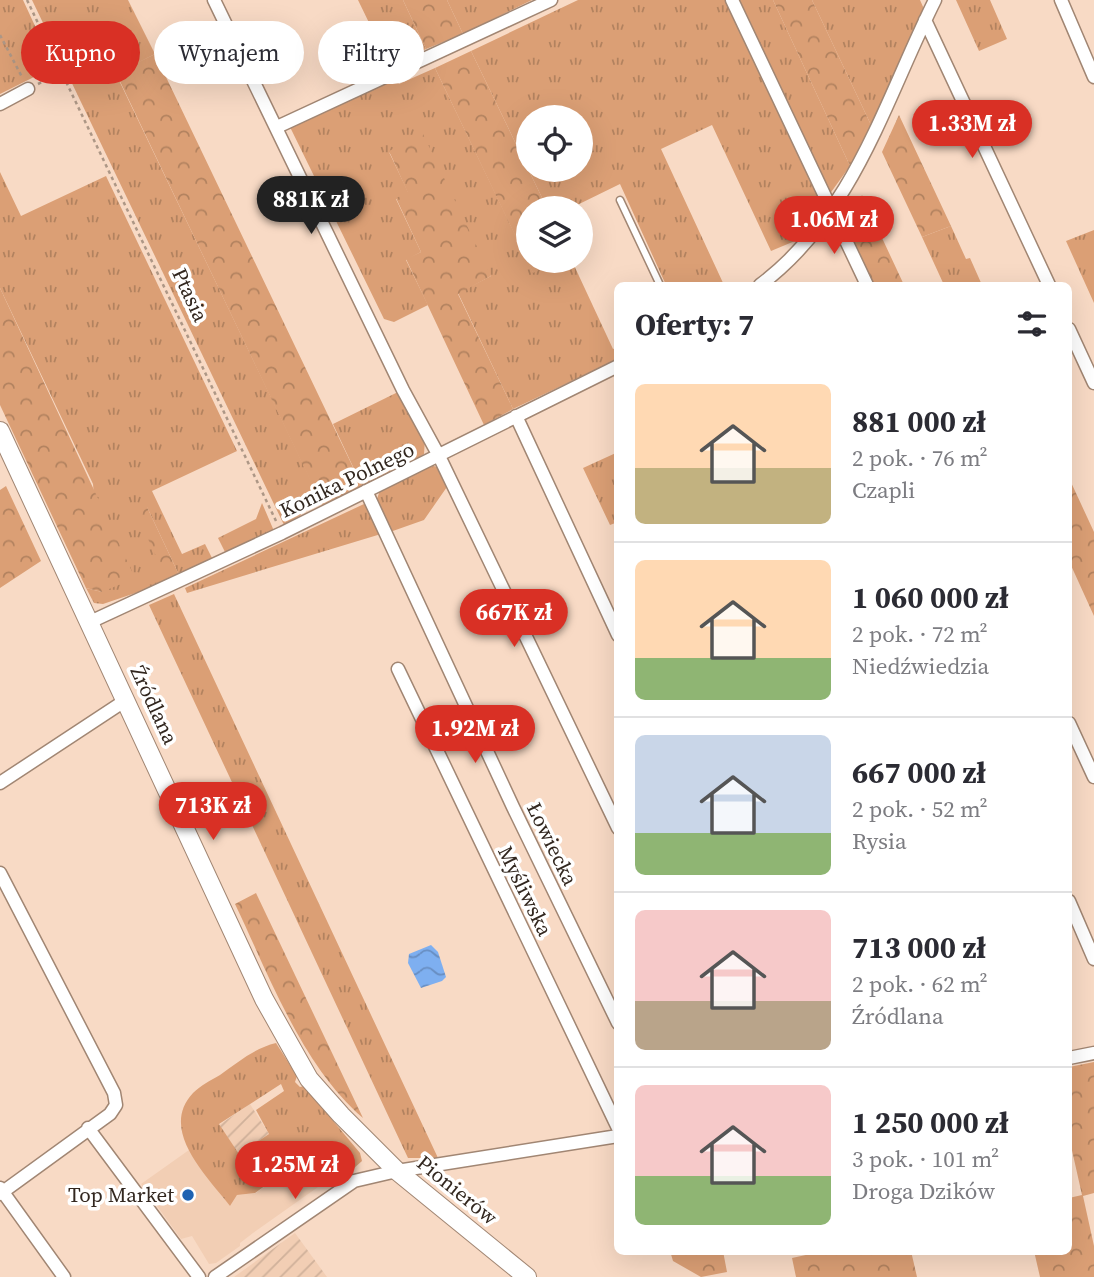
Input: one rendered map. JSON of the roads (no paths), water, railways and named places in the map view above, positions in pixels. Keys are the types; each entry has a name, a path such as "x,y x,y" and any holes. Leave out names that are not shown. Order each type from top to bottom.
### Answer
{"main road":[{"name":"Źródlana","path":"0,430 264,999"},
{"name":"Pionierów","path":"264,999 309,1079 348,1123 397,1171 527,1277"}],"street":[{"path":"214,0 403,390 439,456 614,820"},
{"path":"277,127 551,0"},
{"path":"732,0 866,282"},
{"path":"764,282 779,271 831,212 851,181 935,0"},
{"path":"1061,0 1094,77"},
{"path":"925,20 1048,282"},
{"path":"0,104 28,89"},
{"path":"779,271 784,282"},
{"path":"1072,335 1094,383"},
{"name":"Konika Polnego","path":"90,622 282,533 614,368"},
{"path":"516,416 614,626"},
{"name":"Łowiecka","path":"366,491 513,807 614,1015"},
{"name":"Myśliwska","path":"398,670 614,1120"},
{"path":"0,783 126,700"},
{"path":"1072,729 1094,777"},
{"path":"0,873 114,1093 114,1109 1,1191 64,1277"},
{"path":"1072,908 1094,959"},
{"path":"1072,1057 1094,1053"},
{"path":"89,1128 200,1277"},
{"path":"215,1277 354,1181 397,1171 614,1137"}],"lane":[{"path":"620,200 659,282"}],"water":[{"path":"431,945 438,952 446,977 421,988 408,963 409,954"}],"place":[{"name":"Top Market","path":"188,1195"}]}
